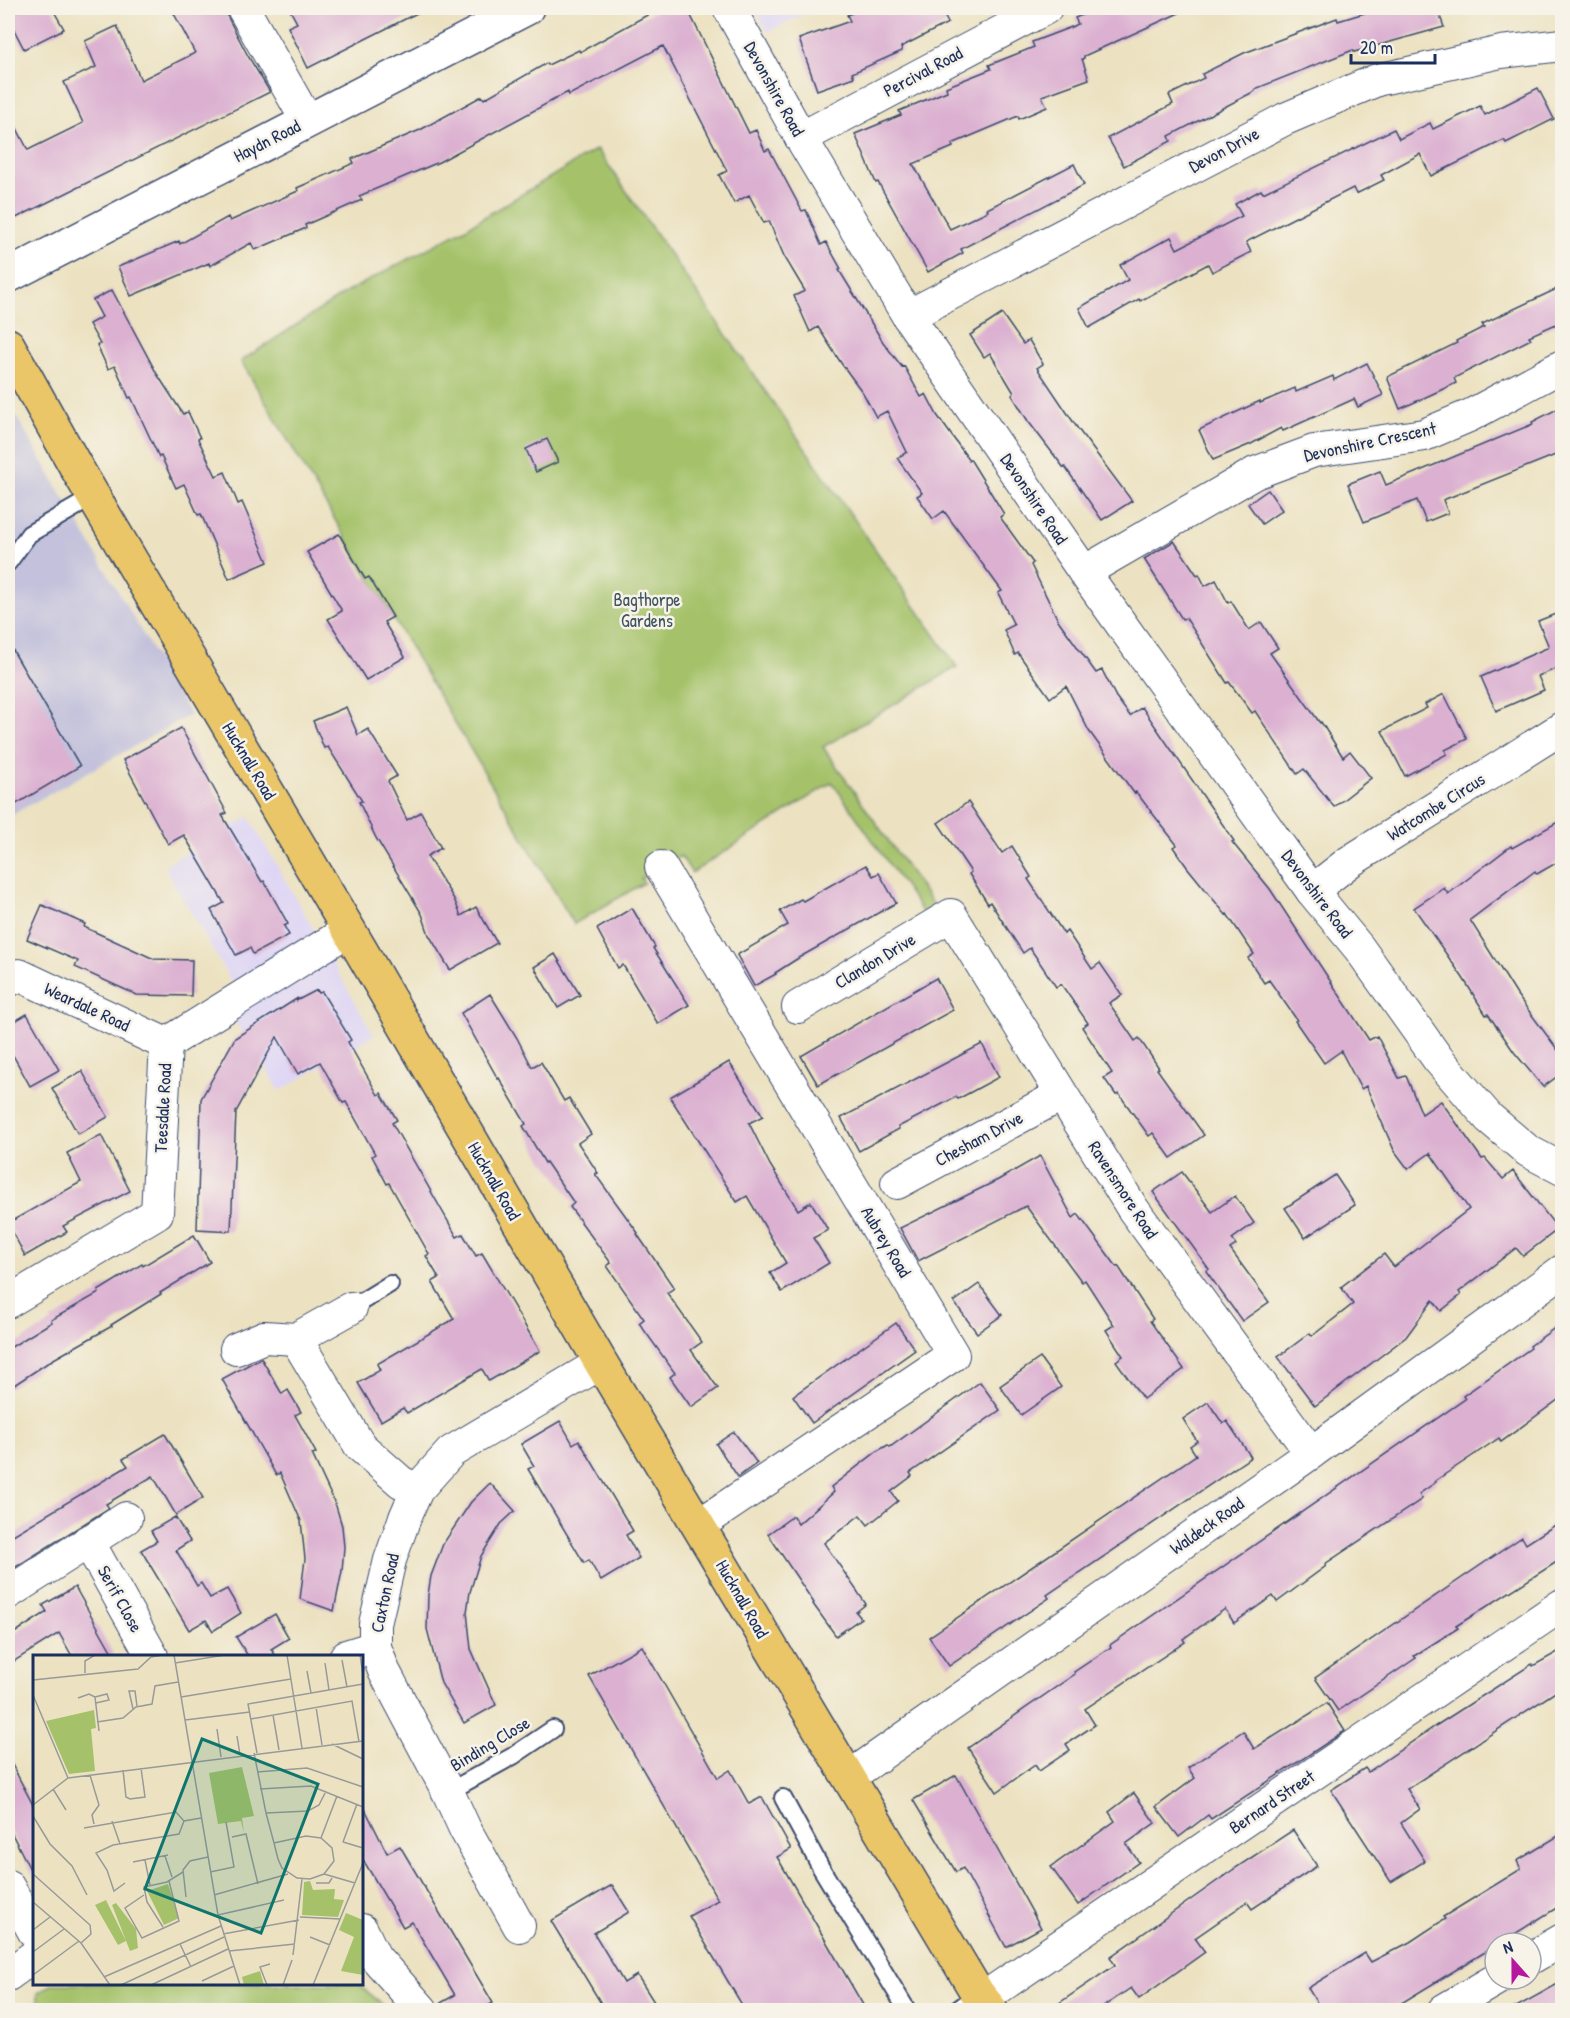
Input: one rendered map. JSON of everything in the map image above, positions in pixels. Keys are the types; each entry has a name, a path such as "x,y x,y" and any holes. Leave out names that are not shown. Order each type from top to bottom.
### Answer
{"main road":[{"name":"Hucknall Road","path":"8,345 93,497 601,1363 849,1777 977,2003"}],"street":[{"path":"243,8 307,121"},
{"name":"Haydn Road","path":"8,276 523,8"},
{"name":"Devonshire Road","path":"729,8 801,138 908,316 1084,572 1312,891 1373,968 1438,1059 1489,1118 1528,1151 1563,1169"},
{"name":"Percival Road","path":"801,138 816,128 1046,8"},
{"name":"Devon Drive","path":"908,316 1275,124 1357,88 1377,80 1501,52 1563,45"},
{"name":"Devonshire Crescent","path":"1084,572 1255,473 1314,451 1424,435 1471,415 1563,366"},
{"name":"Watcombe Circus","path":"1312,891 1367,850 1563,728"},
{"name":"Aubrey Road","path":"661,867 953,1355 699,1525"},
{"name":"Clandon Drive","path":"798,1007 951,915"},
{"name":"Ravensmore Road","path":"951,915 1132,1209 1311,1453"},
{"name":"Teesdale Road","path":"8,1302 157,1213 166,1044 349,930"},
{"name":"Weardale Road","path":"8,981 19,975 166,1044"},
{"name":"Chesham Drive","path":"897,1183 1061,1095"},
{"name":"Waldeck Road","path":"849,1777 1311,1453 1563,1271"},
{"path":"236,1349 264,1336 285,1340 296,1339 351,1308"},
{"path":"296,1339 360,1446 401,1482 417,1490"},
{"name":"Caxton Road","path":"519,1926 465,1829 384,1671 375,1647 375,1624 390,1560 417,1490 451,1452 601,1363"},
{"path":"8,1593 126,1518"},
{"name":"Serif Close","path":"88,1541 151,1655"},
{"name":"Bernard Street","path":"977,2003 1563,1605"},
{"path":"349,1655 375,1647"},
{"path":"8,1886 33,1930"},
{"path":"363,1931 375,1957 423,2010"},
{"path":"1543,1952 1563,1940"},
{"path":"8,1975 33,1957"},
{"path":"1444,2010 1483,1987"}],"lane":[{"path":"8,563 28,534 93,497"},
{"path":"351,1308 390,1284"},
{"name":"Binding Close","path":"448,1792 513,1756 553,1729"},
{"path":"783,1798 839,1899 907,2010"}],"shaded area":[{"path":"754,8 816,8 768,32"},
{"path":"8,402 190,715 8,817"},
{"path":"249,817 374,1035 280,1091 227,1009 242,1000 164,866"}],"green space":[{"name":"Bagthorpe Gardens","path":"597,149 957,667 823,747 934,906 923,913 832,782 692,873 681,856 641,878 644,883 574,924 241,361 347,292 466,228"},
{"path":"51,1985 360,1985 388,2010 38,2010 38,1993"}],"building":[{"path":"8,8 52,8 64,29 24,49 8,18"},
{"path":"171,8 223,8 270,92 8,222 8,111 28,150 83,123 64,82 96,67 85,41 117,26 141,80 195,53"},
{"path":"289,8 427,8 308,68 288,27 297,23"},
{"path":"660,8 687,8 749,133 756,130 765,151 769,149 802,211 806,210 821,245 826,242 841,269 839,270 883,342 902,367 904,366 921,397 926,394 937,415 970,459 1004,514 1000,517 1033,563 1031,565 1058,620 1096,673 1102,670 1116,697 1130,716 1142,707 1234,841 1232,842 1270,889 1369,1040 1377,1036 1399,1078 1406,1076 1422,1114 1441,1101 1482,1159 1485,1158 1503,1179 1513,1171 1558,1229 1523,1256 1516,1248 1459,1292 1461,1295 1441,1311 1433,1300 1406,1337 1315,1406 1278,1357 1310,1333 1312,1336 1353,1304 1341,1287 1384,1254 1394,1267 1469,1209 1430,1153 1408,1169 1394,1150 1366,1086 1361,1089 1341,1051 1324,1063 1269,980 1264,983 1248,958 1254,954 1227,914 1187,867 1173,847 1177,845 1136,792 1134,793 1089,731 1066,686 1050,698 1018,653 1015,655 1004,630 1014,625 998,593 1002,591 944,511 933,519 917,496 922,493 897,458 907,452 887,411 876,417 863,393 818,327 810,332 794,296 805,291 784,256 769,221 764,223 749,195 734,203 719,175 727,171 663,46 569,95 568,92 439,162 359,196 362,200 305,225 306,228 255,250 251,243 210,266 209,263 131,296 118,267 179,241 180,244 228,217 230,221 298,191 297,188 354,163 352,159 420,130 482,96 484,99 547,63 548,65 579,50 580,52"},
{"path":"864,8 940,8 948,23 901,47 902,51 852,73 854,77 817,90 799,39 850,21 847,15"},
{"path":"1099,8 1190,8 1084,56 1082,59 1089,79 1042,96 1047,107 1019,119 1018,116 952,144 953,147 913,164 950,229 1074,164 1084,185 961,249 963,253 928,272 878,182 876,183 855,134 901,115 899,111 947,91 946,87 991,69 989,65 1034,47 1032,42 1078,24 1075,18"},
{"path":"1381,8 1437,8 1444,27 1354,52 1353,50 1255,89 1169,136 1171,141 1124,166 1108,138 1173,104 1169,95 1204,78 1202,74 1244,53 1337,18 1338,21"},
{"path":"1538,88 1554,119 1506,143 1504,140 1431,176 1420,154 1381,175 1384,180 1356,194 1353,188 1246,242 1251,252 1212,272 1208,264 1140,301 1139,299 1089,328 1079,308 1128,280 1120,265 1171,237 1177,249 1242,216 1235,204 1261,190 1263,193 1394,129 1399,139 1430,123 1433,129 1480,106 1485,115"},
{"path":"1563,286 1563,321 1529,336 1531,339 1454,378 1456,383 1400,409 1387,377 1457,343 1456,341 1484,327 1482,324"},
{"path":"112,290 157,374 183,414 188,412 216,476 225,472 238,504 242,502 268,562 229,579 201,514 198,515 184,484 176,488 115,366 108,369 97,345 100,344 89,324 102,317 93,300"},
{"path":"1002,314 1023,344 1029,340 1043,364 1037,368 1078,429 1132,501 1102,520 1065,467 1028,421 990,353 984,357 970,335"},
{"path":"1367,363 1383,395 1358,407 1354,399 1283,431 1281,428 1213,460 1199,430 1260,401 1260,403 1295,388 1296,392 1333,376 1334,380"},
{"path":"1563,406 1563,452 1443,500 1448,513 1426,522 1417,500 1364,522 1348,484 1380,471 1386,485 1533,424 1532,422"},
{"path":"547,439 558,462 536,472 526,449"},
{"path":"1268,490 1282,510 1262,524 1248,504"},
{"path":"339,534 365,579 369,577 393,617 384,622 405,657 366,680 328,619 342,611 307,552"},
{"path":"1174,541 1197,575 1199,574 1205,586 1216,580 1228,603 1231,601 1249,630 1261,622 1278,648 1270,653 1321,722 1343,757 1350,751 1371,778 1334,807 1304,769 1297,774 1255,711 1252,713 1229,682 1227,683 1186,618 1182,619 1144,559"},
{"path":"1563,611 1563,678 1558,668 1538,676 1544,690 1496,711 1481,677 1549,647 1538,621"},
{"path":"8,642 80,766 8,809"},
{"path":"1444,694 1467,739 1445,750 1447,754 1405,776 1382,731 1427,708 1425,704"},
{"path":"346,707 358,735 368,729 397,776 388,781 407,820 421,812 441,848 427,856 454,899 461,916 476,907 497,943 450,970 429,935 422,914 376,838 359,802 362,801 328,747 324,748 313,721"},
{"path":"181,728 227,813 222,815 288,924 284,926 289,935 253,954 250,948 236,955 211,910 224,903 184,835 168,844 123,760"},
{"path":"968,802 1002,853 1012,846 1031,877 1028,879 1064,934 1067,931 1092,969 1100,963 1122,995 1109,1003 1135,1041 1139,1038 1159,1068 1157,1069 1204,1135 1171,1158 1153,1133 1149,1136 1119,1094 1116,1095 1104,1078 1112,1073 1082,1027 1088,1023 1061,984 1056,987 1030,948 1023,953 990,902 988,904 969,874 971,872 938,823"},
{"path":"1563,819 1563,859 1537,874 1535,871 1470,920 1517,995 1563,1057 1563,1072 1543,1087 1514,1052 1488,1014 1486,1015 1414,908 1444,888 1448,894 1511,846 1512,848"},
{"path":"866,865 873,876 879,873 896,903 800,957 754,986 737,955 788,925 780,911 801,899 803,901"},
{"path":"42,905 154,959 192,960 191,996 137,995 75,967 78,961 27,939"},
{"path":"632,908 655,947 653,948 689,1005 658,1024 623,965 618,968 597,929"},
{"path":"555,954 580,995 558,1008 534,967"},
{"path":"936,978 953,1010 818,1085 801,1056"},
{"path":"317,990 319,993 322,992 351,1040 348,1042 378,1095 381,1093 397,1120 392,1123 457,1237 463,1234 476,1256 482,1253 540,1351 489,1381 482,1369 407,1413 403,1408 381,1421 358,1383 380,1370 377,1364 454,1319 432,1282 439,1278 426,1256 429,1254 389,1183 387,1184 372,1156 375,1154 346,1102 343,1103 320,1062 298,1074 277,1037 236,1112 231,1231 197,1229 201,1099 235,1038 298,998 296,1001"},
{"path":"490,994 532,1067 541,1062 564,1101 569,1098 591,1134 578,1143 598,1173 595,1174 674,1288 667,1293 702,1342 691,1350 718,1388 691,1407 670,1377 675,1373 639,1323 644,1319 607,1266 611,1263 570,1207 574,1203 545,1163 523,1126 526,1124 461,1013"},
{"path":"27,1014 59,1070 30,1086 8,1046 8,1025"},
{"path":"982,1044 999,1077 898,1127 899,1129 859,1151 841,1118"},
{"path":"729,1062 763,1116 749,1123 770,1165 798,1210 811,1202 828,1230 813,1238 829,1263 782,1292 770,1273 786,1263 747,1196 737,1202 670,1097"},
{"path":"82,1071 108,1117 78,1134 52,1088"},
{"path":"101,1135 130,1191 63,1226 67,1232 25,1256 8,1223 81,1182 67,1153"},
{"path":"1040,1156 1073,1218 1078,1214 1118,1266 1153,1319 1150,1321 1184,1369 1143,1399 1116,1361 1123,1356 1106,1330 1114,1325 1085,1280 1082,1282 1026,1206 918,1261 900,1228 998,1180"},
{"path":"1182,1172 1212,1212 1235,1196 1254,1223 1232,1239 1236,1245 1230,1249 1269,1302 1242,1321 1206,1271 1209,1269 1153,1192"},
{"path":"1335,1175 1355,1205 1305,1238 1285,1208"},
{"path":"194,1235 210,1262 112,1326 52,1360 8,1389 8,1349 142,1264 143,1266"},
{"path":"979,1284 1002,1315 977,1333 954,1302"},
{"path":"1563,1322 1563,1396 1501,1442 1499,1438 1435,1481 1419,1494 1422,1499 1325,1564 1326,1566 1277,1602 1273,1596 1234,1623 1225,1609 1183,1639 1185,1642 1085,1709 1095,1725 1066,1744 1070,1750 1039,1771 1035,1765 997,1792 968,1748 1075,1674 1074,1672 1111,1647 1110,1645 1465,1399 1463,1396 1531,1348 1530,1346"},
{"path":"896,1323 915,1350 812,1423 793,1396"},
{"path":"261,1358 282,1394 288,1390 301,1412 295,1415 316,1453 312,1454 336,1506 342,1526 344,1547 342,1571 334,1611 300,1599 305,1559 301,1521 280,1473 276,1475 222,1379"},
{"path":"1040,1358 1061,1387 1021,1415 1000,1386"},
{"path":"980,1382 1000,1410 910,1473 912,1476 891,1492 898,1501 868,1525 860,1515 824,1543 866,1604 856,1612 861,1618 836,1636 768,1534 793,1516 798,1524 834,1492 831,1487 879,1450 888,1445 890,1447"},
{"path":"1208,1402 1223,1424 1227,1421 1251,1457 1047,1595 1049,1598 949,1666 929,1637 1196,1455 1190,1446 1197,1441 1183,1419"},
{"path":"560,1421 573,1444 579,1440 633,1531 626,1535 639,1558 601,1581 589,1560 584,1563 528,1469 534,1466 521,1444"},
{"path":"734,1432 757,1463 738,1477 716,1444"},
{"path":"165,1434 203,1498 176,1515 153,1476 106,1504 109,1508 8,1572 8,1538 128,1466 123,1459"},
{"path":"490,1483 515,1511 501,1524 481,1556 470,1592 467,1612 471,1649 496,1705 464,1723 441,1683 427,1629 428,1595 431,1576 443,1544 471,1502"},
{"path":"175,1517 190,1541 176,1550 197,1586 201,1583 210,1598 227,1589 241,1613 213,1631 206,1620 189,1630 141,1550 157,1541 151,1531"},
{"path":"1563,1520 1563,1558 1456,1626 1458,1628 1414,1656 1416,1658 1338,1711 1315,1678 1522,1537 1526,1544"},
{"path":"75,1587 113,1655 71,1655 59,1633 8,1665 8,1637 47,1612 43,1605"},
{"path":"275,1614 289,1638 271,1649 275,1655 247,1655 236,1637"},
{"path":"642,1646 718,1778 730,1770 749,1804 762,1797 791,1849 777,1857 866,2010 745,2010 689,1916 718,1900 589,1676"},
{"path":"1563,1649 1563,1687 1407,1789 1420,1809 1401,1823 1425,1861 1391,1882 1331,1790 1365,1768 1368,1772 1532,1664 1533,1666"},
{"path":"1327,1703 1345,1731 1211,1819 1208,1815 1179,1837 1156,1807 1195,1778 1188,1768 1243,1731 1254,1749"},
{"path":"8,1757 33,1805 33,1875 8,1826"},
{"path":"956,1775 1041,1928 1006,1947 963,1868 956,1872 913,1800"},
{"path":"1134,1793 1155,1823 1126,1844 1139,1862 1078,1905 1051,1867 1115,1821 1109,1812"},
{"path":"363,1805 387,1853 400,1846 493,2003 480,2010 439,2010 439,2004 455,1995 412,1922 403,1927 363,1860"},
{"path":"1293,1830 1317,1866 1252,1909 1247,1902 1195,1938 1205,1952 1139,1999 1131,1988 1098,2010 1049,2010 1115,1965 1110,1957"},
{"path":"1563,1833 1563,1904 1519,1931 1483,1931 1483,1953 1390,2010 1321,2010 1308,1988 1365,1953 1371,1962 1410,1942 1445,1919 1443,1917 1521,1869 1517,1861"},
{"path":"612,1885 629,1912 594,1933 624,1983 637,1975 654,2002 639,2010 605,2010 551,1921"},
{"path":"1563,1981 1563,2010 1511,2010"}]}
